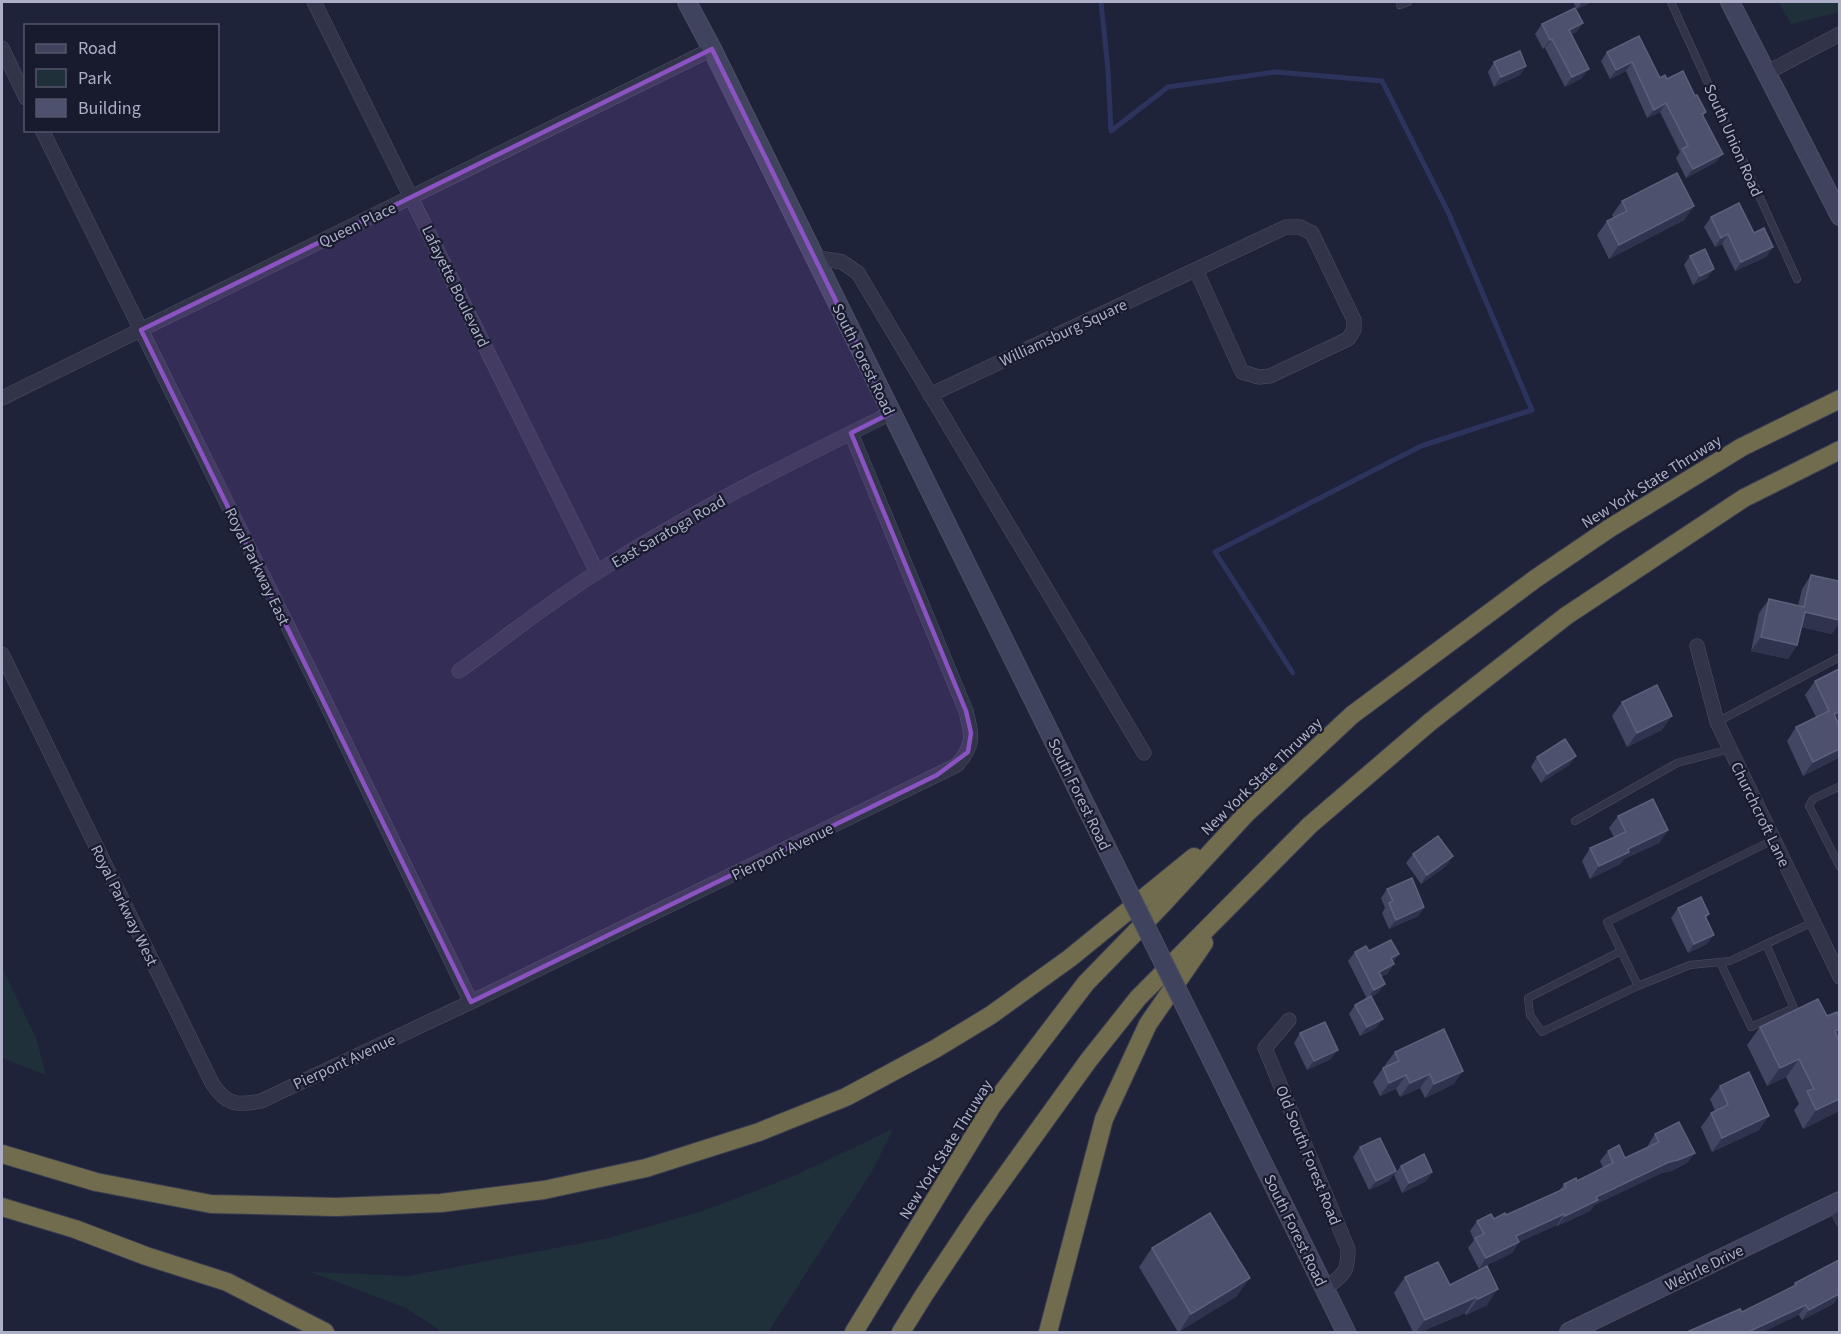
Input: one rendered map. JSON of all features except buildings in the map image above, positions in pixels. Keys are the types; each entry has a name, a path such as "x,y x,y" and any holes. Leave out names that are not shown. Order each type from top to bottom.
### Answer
{"highway":[{"name":"New York State Thruway","path":"854,1332 992,1106 1086,983 1246,814 1352,715 1534,579 1610,528 1742,447 1839,399"},
{"path":"901,1332 978,1214 1088,1061 1138,998 1310,825 1421,729 1566,616 1744,498 1839,450"},
{"path":"2,1154 96,1182 211,1204 336,1207 441,1203 498,1196 544,1190 646,1167 759,1132 824,1106 846,1097 935,1049 991,1015 1070,958 1246,814"},
{"path":"1048,1332 1101,1129 1118,1086 1148,1024 1229,908"},
{"path":"2,1207 75,1229 146,1256 227,1282 325,1332"}],"street":[{"name":"Lafayette Boulevard","path":"314,2 597,572"},
{"name":"South Forest Road","path":"687,2 1346,1332"},
{"path":"1730,2 1839,216"},
{"path":"1766,73 1839,34"},
{"path":"2,48 24,94"},
{"name":"Queen Place","path":"2,398 712,49"},
{"name":"Royal Parkway East","path":"43,132 322,694 471,1002"},
{"name":"Williamsburg Square","path":"930,395 1286,227 1300,227 1312,233 1354,320 1354,330 1348,339 1270,376 1259,377 1242,372 1196,270"},
{"name":"South Forest Road","path":"814,257 842,262 858,273 1144,753"},
{"name":"East Saratoga Road","path":"459,672 597,572 648,541 751,484 891,413"},
{"name":"Pierpont Avenue","path":"282,1090 471,1002 957,765 968,752 971,732 966,711 851,433"},
{"name":"Churchcroft Lane","path":"1697,646 1717,722 1839,973"},
{"name":"Royal Parkway West","path":"2,654 212,1083 220,1095 232,1102 244,1104 261,1101 282,1090"},
{"name":"Old South Forest Road","path":"1289,1020 1265,1048 1348,1249 1348,1264 1343,1275 1324,1289"},
{"name":"Wehrle Drive","path":"1569,1332 1835,1203"}],"lane":[{"path":"1400,5 1408,2"},
{"name":"South Union Road","path":"1671,2 1797,279"},
{"path":"1717,722 1839,657"},
{"path":"1575,821 1677,763 1730,749"},
{"path":"1839,786 1812,799 1809,806 1839,867"},
{"path":"1638,986 1607,921 1773,840"},
{"path":"1621,951 1528,998 1530,1015 1542,1032 1638,986 1690,965 1730,961 1813,922"},
{"path":"1720,962 1751,1027 1794,1008 1766,944"},
{"path":"1835,1203 1839,1223"}],"highlighted area":[{"path":"712,49 891,413 851,433 966,711 971,733 968,752 937,775 471,1002 141,330"}],"green space":[{"path":"1779,2 1839,2 1839,12 1791,24"},
{"path":"2,968 36,1038 46,1075 2,1058"},
{"path":"893,1129 872,1171 768,1332 443,1332 406,1308 311,1272 408,1276 609,1238 706,1210 796,1175"}],"waterway":[{"path":"1101,2 1111,131 1168,87 1276,72 1382,81 1449,214 1532,410 1421,446 1215,552 1293,673"}]}
